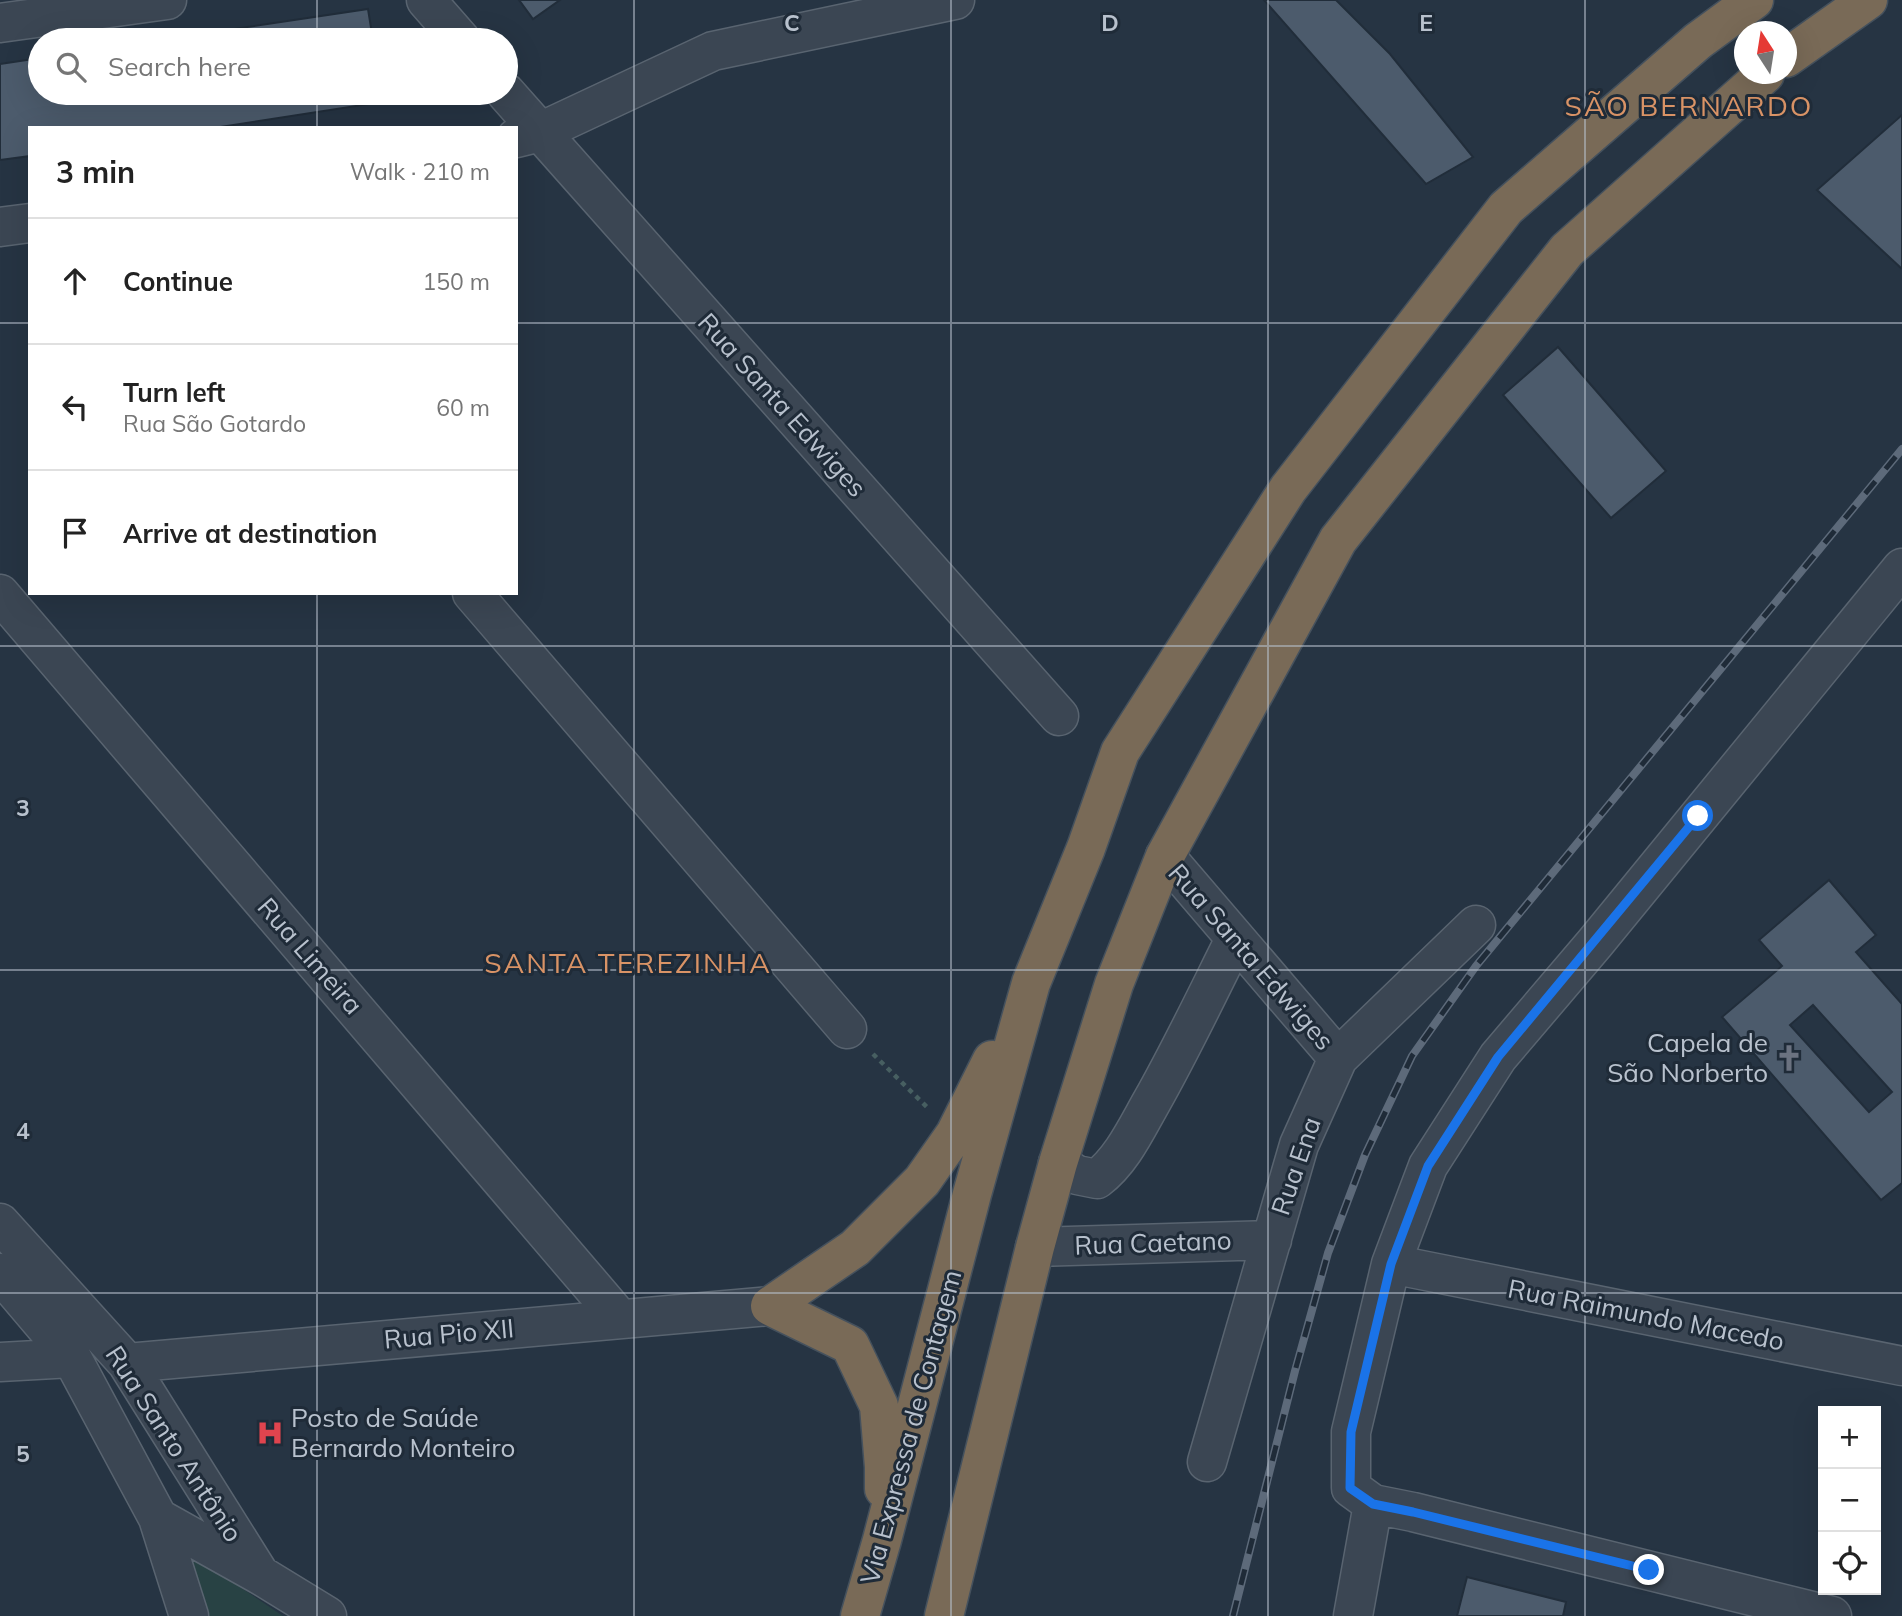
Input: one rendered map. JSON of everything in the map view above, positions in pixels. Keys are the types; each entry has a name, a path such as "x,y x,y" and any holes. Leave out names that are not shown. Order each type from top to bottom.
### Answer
{"highway":[{"path":"883,1540 884,1467 879,1406 856,1357 850,1345 771,1306 855,1248 922,1181 955,1134 1031,983 1086,848 1119,752 1288,489 1506,208 1698,41 1755,0"},
{"path":"1797,51 1868,0"},
{"path":"944,1616 1058,1163 1114,984 1165,856 1338,540 1567,250 1754,84"},
{"name":"Via Expressa de Contagem","path":"860,1616 883,1540 961,1238 1031,983"}],"street":[{"path":"0,23 167,0"},
{"path":"426,0 450,28"},
{"path":"528,135 713,51 955,0"},
{"name":"Rua Santa Edwiges","path":"512,105 528,135 1059,716"},
{"path":"0,227 28,223"},
{"path":"1832,1616 1373,1504 1350,1488 1351,1432 1391,1264 1428,1166 1498,1057 1595,943 1902,568"},
{"name":"Rua Limeira","path":"0,594 620,1319"},
{"path":"474,595 847,1029"},
{"name":"Rua Santa Edwiges","path":"1165,856 1338,1058"},
{"name":"Rua Ena","path":"1207,1462 1299,1145 1338,1058 1476,925"},
{"path":"1058,1163 1077,1175 1097,1179 1112,1167 1172,1065 1236,939"},
{"name":"Rua Santo Antônio","path":"0,1223 127,1363 260,1575"},
{"name":"Rua Caetano","path":"1035,1247 1272,1240"},
{"name":"Rua Raimundo Macedo","path":"1391,1264 1902,1366"},
{"name":"Rua Santo Antônio","path":"0,1273 72,1359 158,1518 260,1575 326,1616"},
{"name":"Rua Pio XII","path":"127,1363 771,1306"},
{"path":"0,1362 72,1359"},
{"path":"1353,1616 1373,1504"},
{"path":"158,1518 189,1616"}],"path":[{"path":"847,1029 955,1134"}],"green space":[{"path":"179,1546 283,1616 205,1616"}],"building":[{"path":"519,0 560,0 533,19"},
{"path":"1264,0 1336,0 1390,54 1473,157 1426,184"},
{"path":"368,9 371,28 241,28"},
{"path":"28,60 28,105 363,105 227,126 28,126 28,156 0,160 0,64"},
{"path":"1902,115 1902,267 1901,268 1817,190"},
{"path":"1558,347 1666,471 1611,518 1503,395"},
{"name":"Capela de São Norberto","path":"1829,880 1876,935 1856,952 1902,1004 1902,1183 1881,1200 1722,1017 1782,966 1759,940","holes":["1813,1005 1892,1092 1869,1112 1790,1025"]},
{"path":"1467,1577 1566,1602 1563,1616 1457,1616"}],"railway":[{"path":"1233,1616 1328,1253 1365,1155 1412,1056 1476,966 1902,449"}],"place":[{"name":"Capela de São Norberto","path":"1789,1058"},
{"name":"Posto de Saúde Bernardo Monteiro","path":"270,1433"}],"district":[{"name":"SÃO BERNARDO","path":"1689,106"},
{"name":"SANTA TEREZINHA","path":"628,963"}],"route":[{"path":"1649,1570 1373,1504 1350,1488 1351,1432 1391,1264 1428,1166 1498,1057 1698,816"}]}
